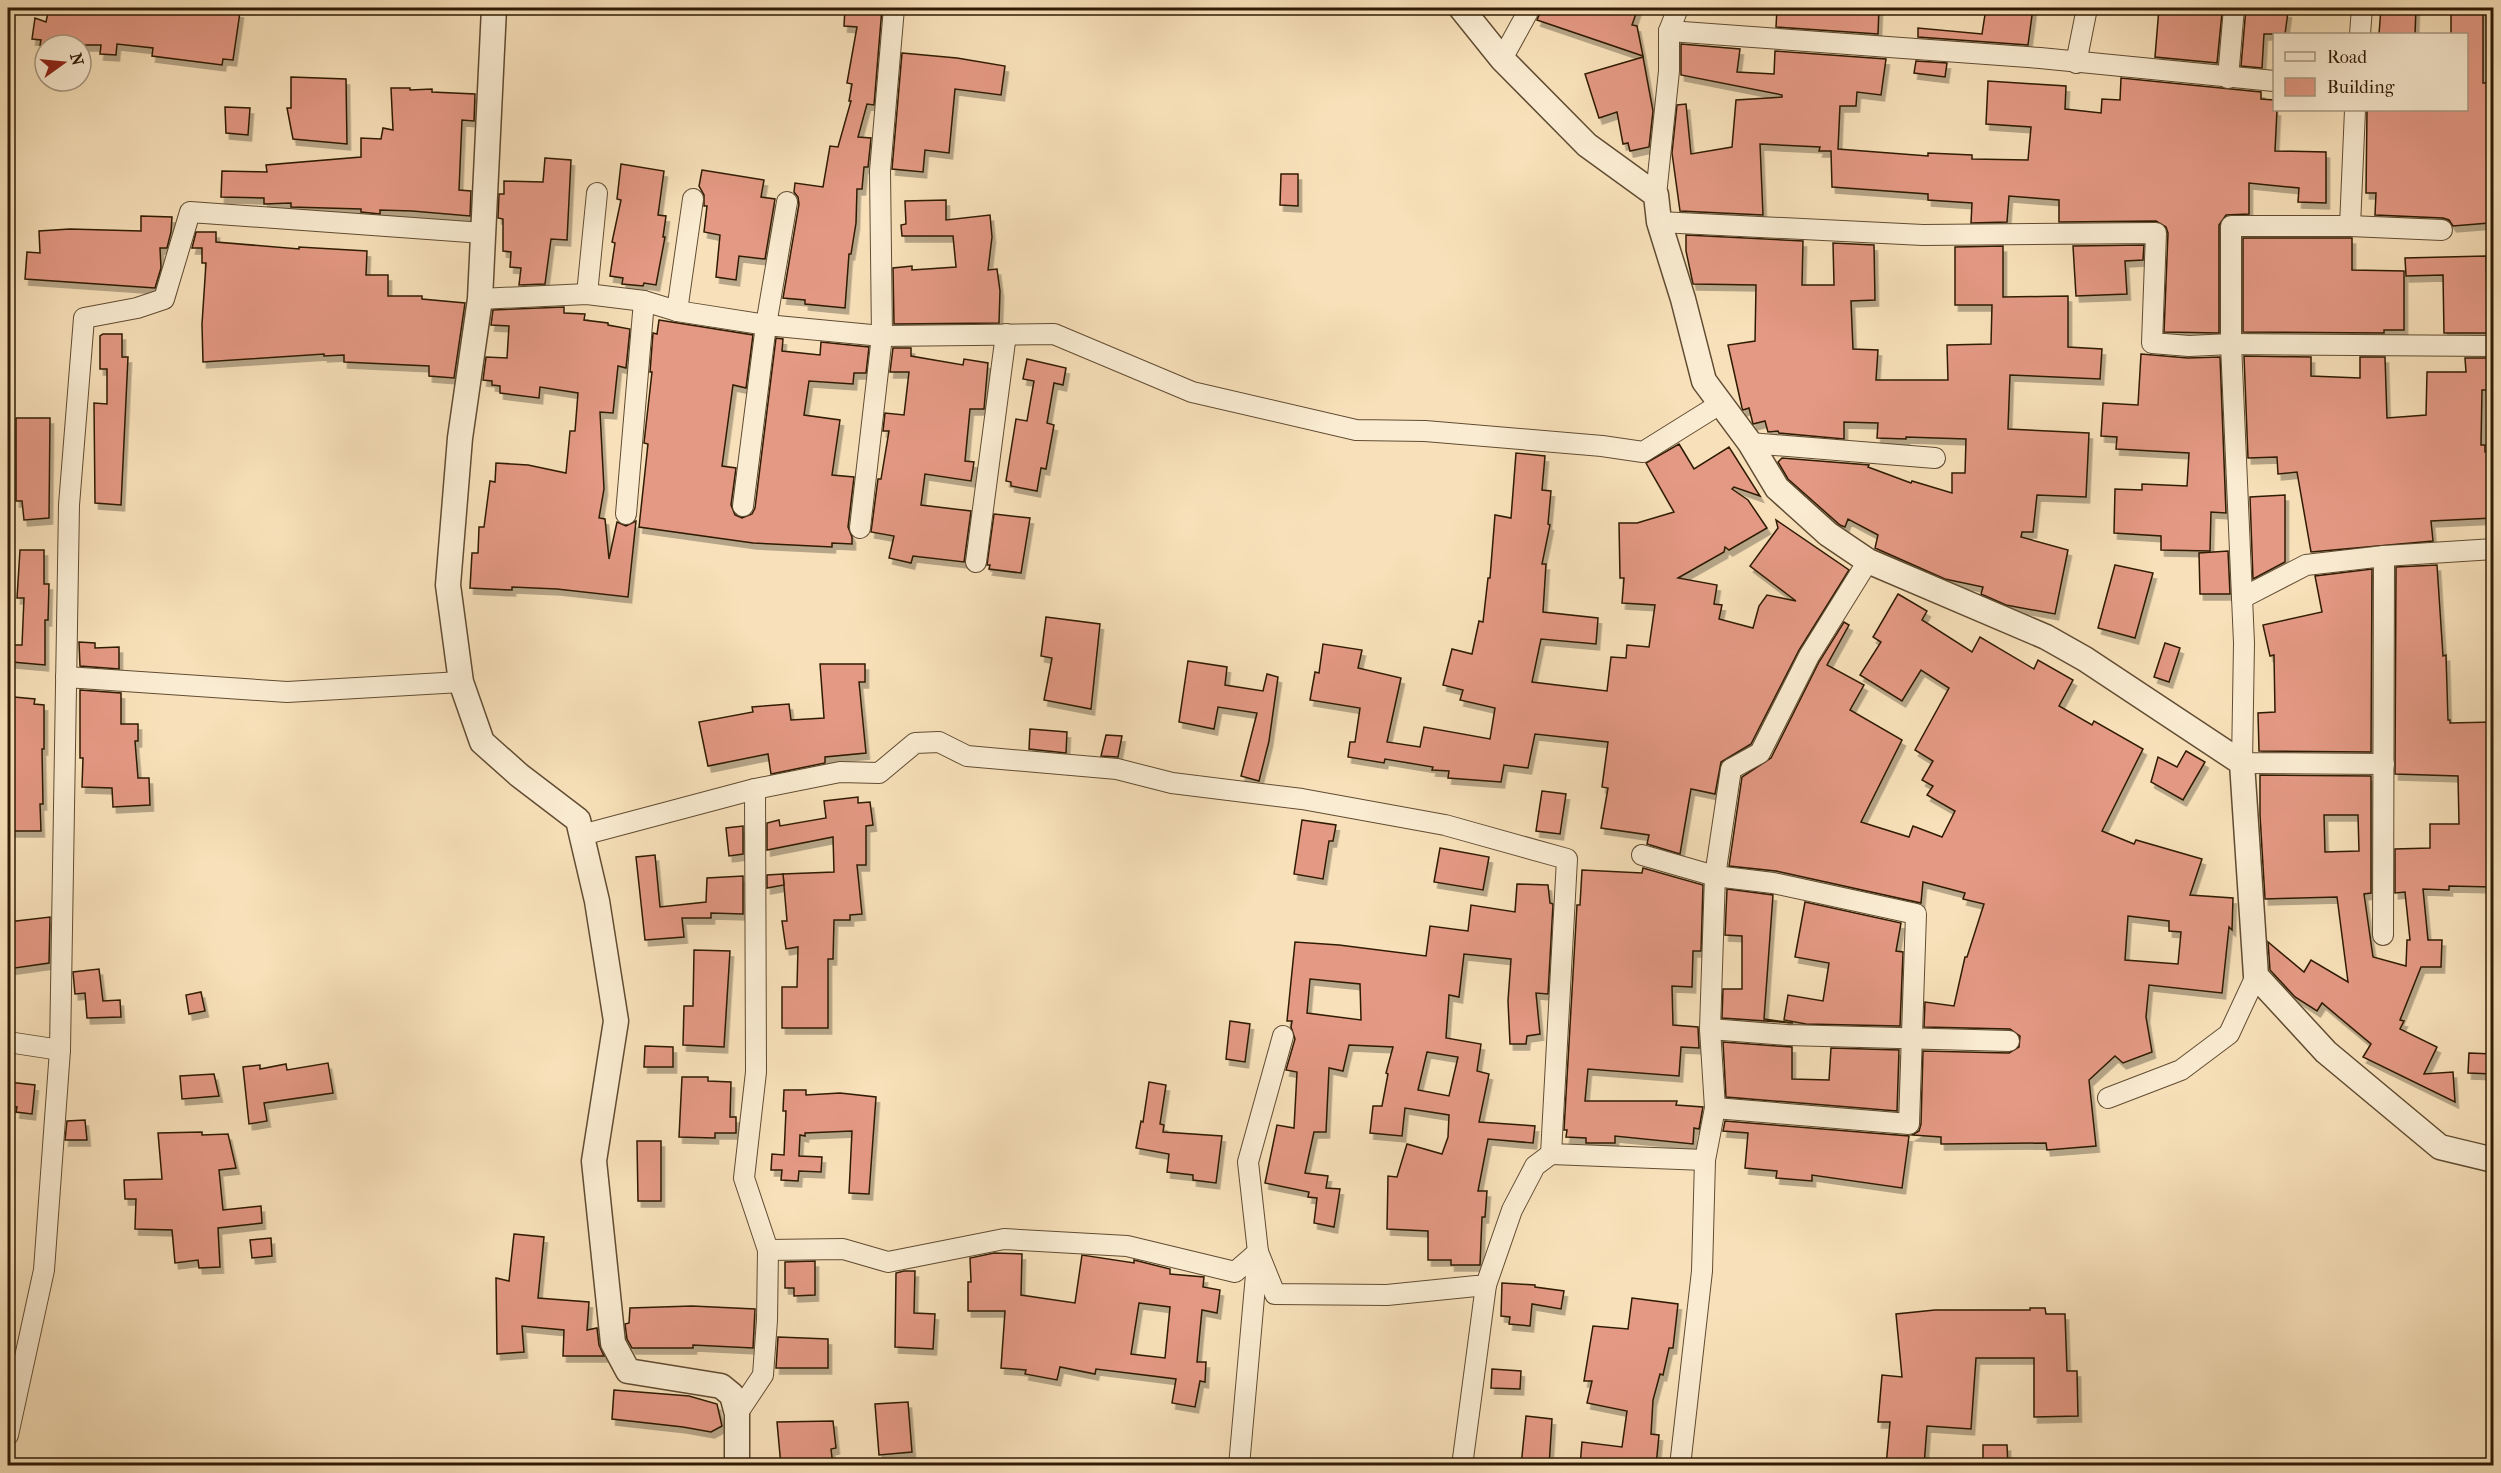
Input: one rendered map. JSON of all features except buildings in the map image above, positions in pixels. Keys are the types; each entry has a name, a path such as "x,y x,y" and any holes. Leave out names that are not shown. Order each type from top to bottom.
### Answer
{"street":[{"path":"494,8 480,299 460,438 448,585 461,682 482,742 519,775 578,820 582,835 597,901 616,1021 594,1161 613,1343 628,1371 721,1386 732,1395 737,1414 737,1466"},
{"path":"860,528 882,336 880,171 894,8"},
{"path":"1461,8 1502,59 1587,145 1656,195"},
{"path":"1502,59 1530,8"},
{"path":"1678,8 1669,31 1669,71 1656,195 1659,222 1683,298 1704,381 1750,443 1776,488 1828,534 1868,561 2046,637 2085,659 2242,763 2384,764"},
{"path":"2076,63 2087,8"},
{"path":"2228,78 2234,8"},
{"path":"2360,33 2362,8"},
{"path":"1669,31 2273,81"},
{"path":"2350,226 2355,111"},
{"path":"587,294 597,193"},
{"path":"677,311 693,199"},
{"path":"743,506 766,325 787,202"},
{"path":"8,1435 44,1270 60,1050 69,505 84,318 137,308 164,299 190,212 483,233"},
{"path":"1659,222 1923,235 2156,233 2152,343 2189,346 2231,344 2493,346"},
{"path":"2108,1098 2181,1070 2229,1034 2256,976 2242,763 2242,598 2231,344 2231,226 2350,226 2442,230"},
{"path":"480,299 587,294 644,301 677,311 766,325 882,336 1054,334 1192,392 1356,430 1425,431 1602,446 1643,452 1720,404"},
{"path":"626,514 644,301"},
{"path":"976,562 1006,334"},
{"path":"1750,443 1935,458"},
{"path":"2242,598 2306,566 2384,556 2493,549"},
{"path":"2383,935 2384,556"},
{"path":"1680,1466 1702,1271 1705,1160 1714,1108 1710,1029 1715,876 1731,769 1760,753 1809,656 1868,561"},
{"path":"66,678 287,692 461,682"},
{"path":"582,835 754,789 840,772 879,773 915,743 939,742 968,756 1117,769 1172,783 1302,799 1445,825 1567,859 1551,1154"},
{"path":"737,1414 763,1375 767,1320 768,1250 744,1178 756,1071 754,789"},
{"path":"1642,855 1715,876 1773,883 1916,914 1909,1124 1714,1108"},
{"path":"2256,976 2326,1052 2440,1147 2493,1160"},
{"path":"1710,1029 1787,1035 2008,1041"},
{"path":"1239,1466 1258,1252 1248,1162 1283,1036"},
{"path":"8,1042 60,1050"},
{"path":"1462,1466 1486,1285 1512,1210 1535,1166 1551,1154 1705,1160"},
{"path":"768,1250 843,1249 888,1262 1004,1239 1127,1246 1235,1272 1258,1252"},
{"path":"1258,1252 1275,1294 1387,1294 1486,1285"}]}
